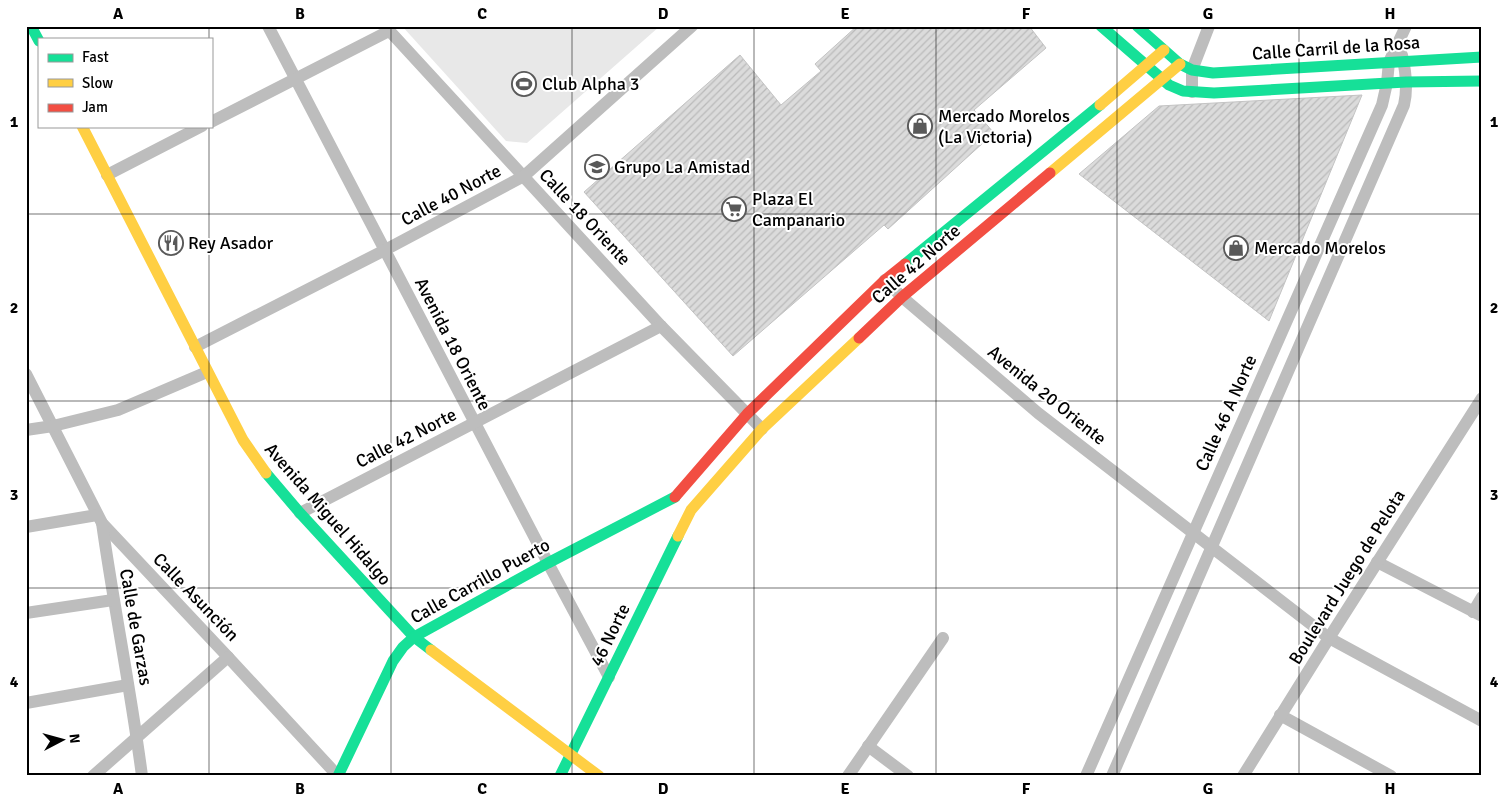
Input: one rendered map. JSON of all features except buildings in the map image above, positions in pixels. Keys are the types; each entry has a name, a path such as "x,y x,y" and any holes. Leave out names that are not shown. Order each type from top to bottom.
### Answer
{"main road":[{"path":"31,26 38,39"},
{"name":"Calle Carril de la Rosa","path":"1101,26 1163,80 1176,89 1192,92 1214,93 1406,82 1482,81"},
{"path":"1136,26 1180,64 1192,70"},
{"name":"Calle 42 Norte","path":"677,496 747,414 885,280 1147,66 1164,50"},
{"name":"Calle Carril de la Rosa","path":"1192,70 1212,73 1482,57"},
{"name":"Calle 42 Norte","path":"692,510 762,429 902,297 1180,64"},
{"name":"Avenida Miguel Hidalgo","path":"83,128 207,372 253,456 300,513 414,637 572,752"},
{"path":"677,496 692,510"},
{"name":"Calle Carrillo Puerto","path":"338,776 393,661 402,647 414,637 548,563 677,496"},
{"name":"46 Norte","path":"560,776 692,510"},
{"path":"572,752 599,776"},
{"path":"572,752 613,776"}],"street":[{"name":"Avenida 18 Oriente","path":"268,26 609,677"},
{"name":"Calle 40 Norte","path":"195,347 385,250 524,176 692,26"},
{"path":"1192,92 1192,70 1209,26"},
{"path":"1389,62 1406,26"},
{"path":"212,121 296,79 387,29"},
{"name":"Calle 18 Oriente","path":"387,29 661,326 762,429"},
{"path":"1112,776 1404,105 1407,94 1404,61 1399,43"},
{"name":"Calle 46 A Norte","path":"1086,776 1382,105 1389,62"},
{"path":"107,175 198,128"},
{"path":"1324,235 1344,244"},
{"name":"Avenida 20 Oriente","path":"885,280 902,297 1038,413 1329,638 1482,721"},
{"name":"Calle 42 Norte","path":"300,513 661,326"},
{"path":"26,430 53,426 118,410 207,372"},
{"name":"Calle Asunción","path":"26,374 99,519 338,776"},
{"name":"Boulevard Juego de Pelota","path":"1243,776 1482,398"},
{"path":"1250,402 1270,412"},
{"path":"26,527 99,519"},
{"name":"Calle de Garzas","path":"99,519 137,737 142,776"},
{"path":"1377,562 1478,614 1482,597"},
{"path":"26,612 113,600"},
{"path":"848,776 943,638"},
{"path":"93,776 228,657"},
{"path":"26,703 128,686"},
{"path":"1280,715 1391,776"},
{"path":"868,746 908,776"}],"shaded area":[{"name":"Club Alpha 3","path":"402,26 660,26 527,143 506,141"}],"traffic: fast":[{"path":"31,26 38,39"},
{"path":"1101,26 1169,85 1183,91 1214,93 1406,82 1482,81"},
{"path":"1137,26 1180,64 1192,70 1213,73 1482,57"},
{"path":"905,264 1100,105"},
{"path":"266,473 300,513 414,637 431,650"},
{"path":"338,776 393,661 403,647 414,637 548,563 675,497"},
{"path":"560,776 678,536"}],"traffic: slow":[{"path":"1100,105 1164,50"},
{"path":"1050,173 1180,64"},
{"path":"83,128 243,440 266,473"},
{"path":"678,536 691,510 762,429 859,338"},
{"path":"431,650 599,776"}],"traffic: jam":[{"path":"859,338 902,297 1050,173"},
{"path":"675,497 747,414 885,280 905,264"}],"place":[{"name":"Club Alpha 3","path":"524,84"},
{"name":"Mercado Morelos (La Victoria)","path":"920,126"},
{"name":"Grupo La Amistad","path":"597,167"},
{"name":"Plaza El Campanario","path":"734,209"},
{"name":"Rey Asador","path":"171,243"},
{"name":"Mercado Morelos","path":"1236,248"}]}
